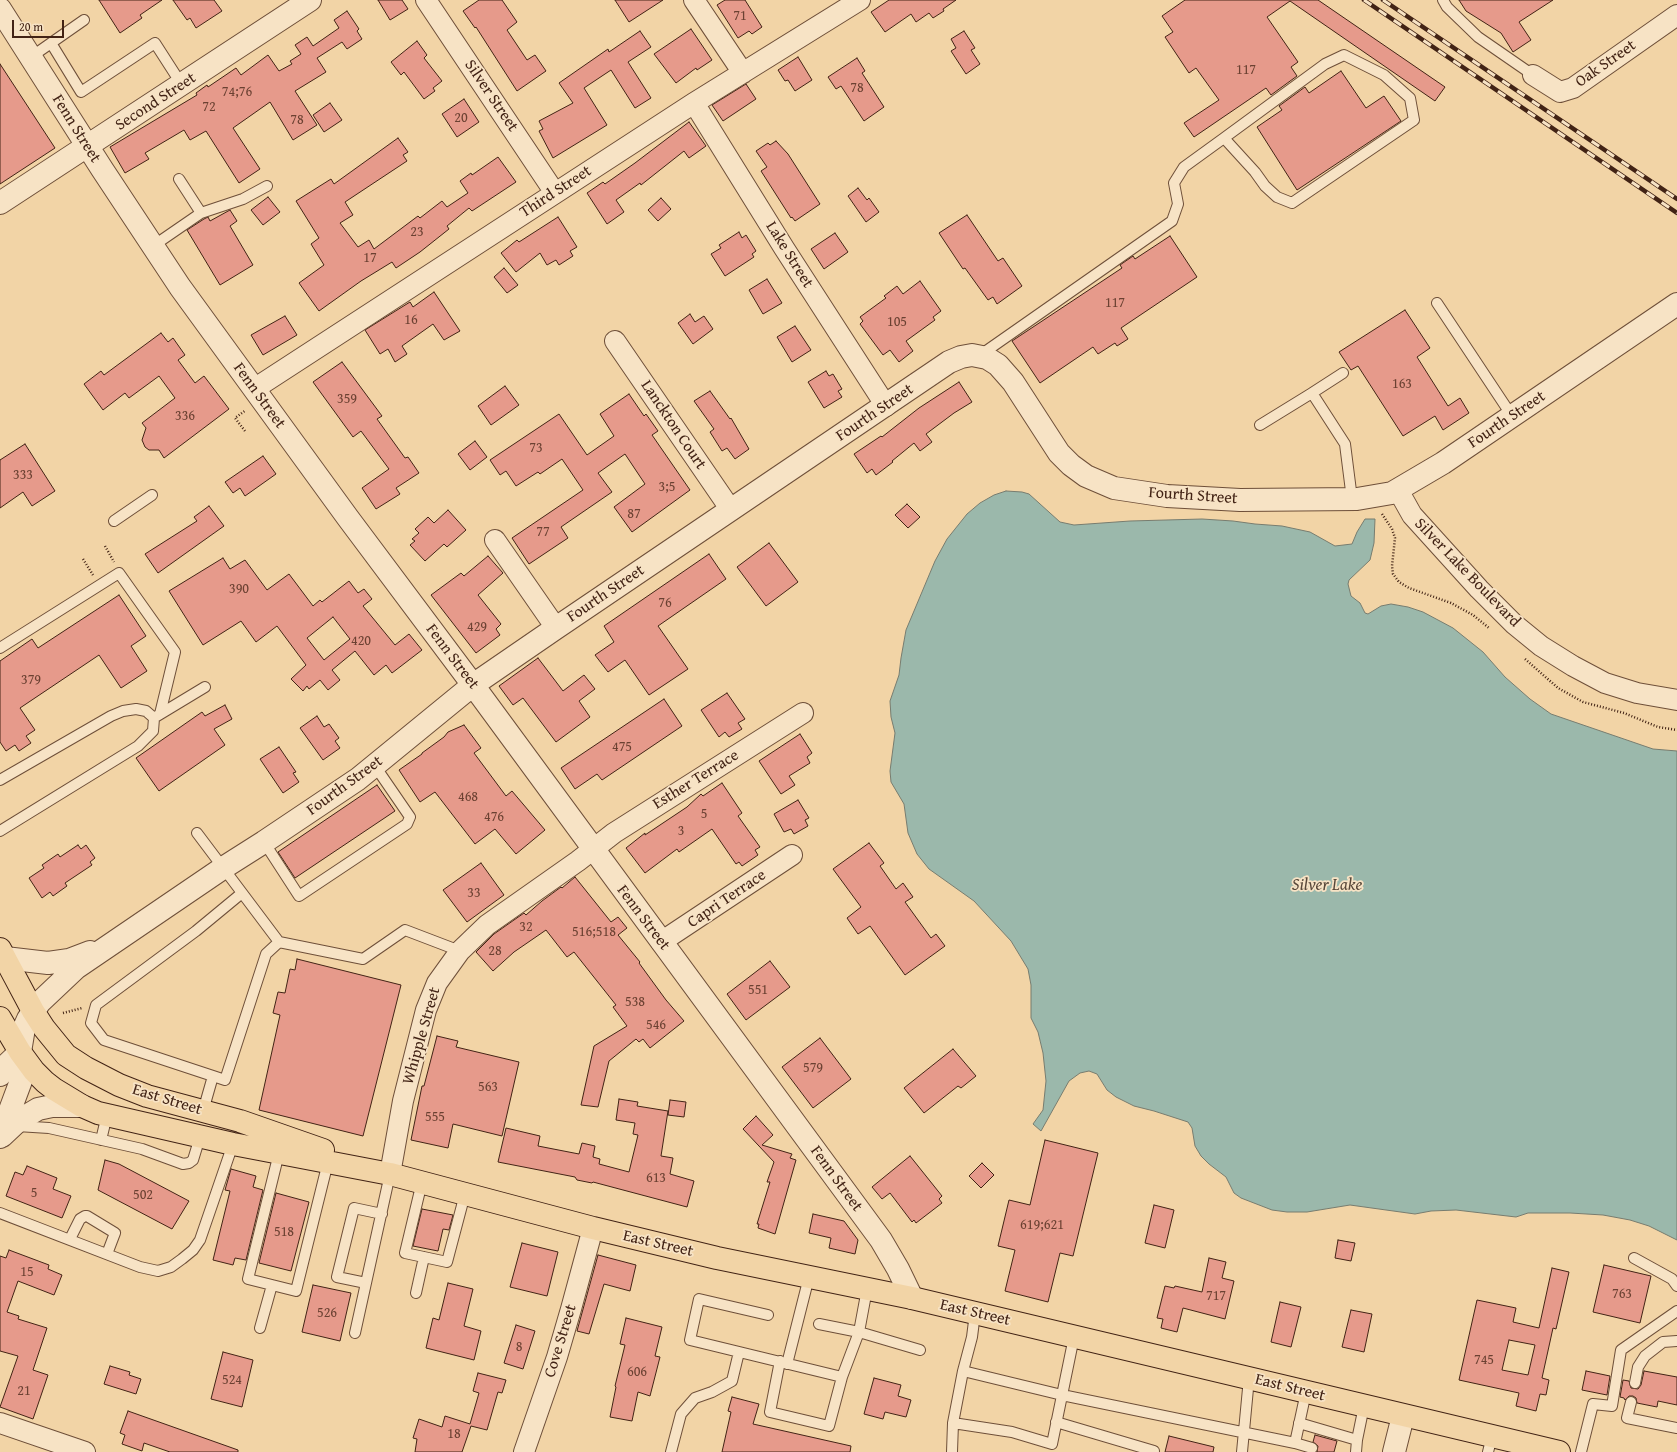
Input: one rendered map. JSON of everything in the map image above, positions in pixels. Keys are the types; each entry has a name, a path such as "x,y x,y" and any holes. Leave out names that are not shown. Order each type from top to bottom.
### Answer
{"highway":[{"name":"East Street","path":"2,954 33,1012 56,1043 66,1055 102,1077 147,1096 240,1121 390,1174"},
{"name":"East Street","path":"0,1018 20,1052 34,1071 54,1089 82,1106 107,1115 233,1144 390,1174 593,1228 717,1258 912,1298 1249,1378 1403,1416 1490,1444 1559,1452"}],"street":[{"name":"Second Street","path":"0,203 88,147 310,0"},
{"name":"Silver Street","path":"426,0 555,193"},
{"path":"694,0 743,73"},
{"name":"Third Street","path":"252,399 555,193 694,103 860,0"},
{"name":"Fenn Street","path":"0,9 252,399 343,512 473,685 881,1240 898,1268 912,1298"},
{"name":"Oak Street","path":"1533,75 1560,92 1573,88 1677,15"},
{"name":"Lake Street","path":"694,103 784,248 886,406"},
{"name":"Fourth Street","path":"4,1133 22,1078 20,1052 24,1028 33,1012 76,968 222,868 264,842 358,779 473,685 949,362 966,356 979,356 992,360 1003,370 1059,453 1078,472 1095,481 1114,488 1180,497 1284,501 1372,498 1398,490 1443,463 1677,304"},
{"name":"Lanckton Court","path":"615,341 731,510"},
{"name":"Silver Lake Boulevard","path":"1398,490 1412,515 1478,589 1514,624 1541,646 1573,666 1605,683 1637,693 1677,700"},
{"path":"495,540 556,628"},
{"name":"Esther Terrace","path":"593,850 614,832 803,713"},
{"name":"Whipple Street","path":"390,1174 403,1101 426,1010 437,983 460,951 487,925 593,850"},
{"name":"Capri Terrace","path":"661,942 792,855"},
{"name":"Fourth Street","path":"2,954 48,963 69,960 104,948"},
{"path":"0,1075 2,1069 20,1052"},
{"path":"4,1133 33,1111 45,1107 64,1105 82,1106"},
{"name":"Cove Street","path":"524,1452 572,1309 593,1228"},
{"path":"1394,1452 1403,1416"},
{"path":"0,1422 85,1452"}],"lane":[{"path":"1442,0 1447,7 1478,37 1533,75"},
{"path":"30,57 84,20"},
{"path":"51,43 82,92 155,43 182,85"},
{"path":"979,356 1172,221 1178,204 1174,183 1184,167 1325,64 1344,56 1384,75 1410,98 1414,120 1292,203 1277,197 1265,186 1255,172 1224,138"},
{"path":"179,179 201,213"},
{"path":"153,246 201,213 243,199 267,186"},
{"path":"1437,303 1512,416"},
{"path":"1260,425 1343,373"},
{"path":"1312,393 1345,444 1352,499"},
{"path":"114,521 152,495"},
{"path":"0,648 119,573 175,652 153,731 138,746 0,832"},
{"path":"157,716 205,687"},
{"path":"0,780 111,716 123,711 136,709 146,711 157,716"},
{"path":"264,842 299,896 407,824 410,817 375,766"},
{"path":"197,833 279,942 363,959 405,930 460,951"},
{"path":"242,893 196,931 96,1005 91,1022 104,1040 225,1080 266,954 279,942"},
{"path":"203,1111 212,1076"},
{"path":"101,1140 107,1115"},
{"path":"4,1133 49,1128 142,1149 183,1164 189,1163 193,1160 200,1137"},
{"path":"0,1213 140,1267 158,1271 171,1267 193,1250 200,1240 233,1144"},
{"path":"279,1153 248,1279 296,1291 328,1162"},
{"path":"355,1333 390,1174"},
{"path":"422,1182 404,1253 447,1262 462,1193"},
{"path":"453,1215 462,1193"},
{"path":"366,1282 337,1277 354,1208 382,1214"},
{"path":"70,1239 80,1219 87,1216 115,1233 107,1254"},
{"path":"442,1261 449,1230"},
{"path":"416,1294 424,1257"},
{"path":"1634,1258 1672,1279 1677,1286"},
{"path":"808,1277 770,1412 829,1426 842,1377 859,1332 867,1289"},
{"path":"260,1328 272,1285"},
{"path":"768,1315 700,1299 690,1340 842,1377"},
{"path":"1581,1452 1593,1404 1612,1406 1621,1350 1677,1311"},
{"path":"952,1452 954,1423 963,1371 972,1337 975,1313"},
{"path":"819,1324 859,1332 920,1350"},
{"path":"954,1423 1012,1432 1051,1448 1074,1337"},
{"path":"1635,1383 1638,1367 1645,1356 1663,1342 1677,1341"},
{"path":"671,1452 681,1414 695,1398 712,1392 732,1381 739,1352"},
{"path":"963,1371 1312,1448"},
{"path":"1242,1452 1249,1378"},
{"path":"1295,1444 1306,1392"},
{"path":"1631,1402 1627,1418 1677,1428"},
{"path":"1356,1452 1364,1406"},
{"path":"1056,1422 1154,1451"},
{"path":"1299,1423 1357,1440"}],"path":[{"path":"245,432 235,418 252,399"},
{"path":"105,546 119,573"}],"water":[{"name":"Silver Lake","path":"1006,491 1029,494 1060,522 1074,525 1130,521 1202,519 1233,521 1282,526 1310,532 1335,546 1352,544 1365,519 1375,519 1374,543 1370,560 1349,580 1348,584 1351,596 1360,603 1365,613 1368,614 1381,606 1391,604 1408,607 1423,612 1453,628 1483,652 1505,677 1530,699 1551,714 1653,749 1677,751 1677,1240 1649,1226 1630,1220 1603,1215 1528,1213 1516,1217 1456,1210 1431,1211 1415,1214 1350,1205 1307,1212 1272,1210 1241,1198 1234,1193 1226,1177 1201,1156 1195,1146 1192,1128 1188,1122 1134,1106 1116,1097 1107,1090 1097,1074 1089,1071 1080,1073 1069,1081 1041,1131 1033,1124 1043,1110 1046,1081 1043,1053 1038,1032 1031,1018 1031,985 1028,969 1011,941 974,901 929,869 917,854 908,833 904,804 891,782 890,771 895,733 891,717 890,701 899,675 906,630 935,561 947,539 967,514 980,503 994,495"}],"building":[{"path":"99,0 162,0 140,15 142,18 120,33"},
{"path":"173,0 214,0 222,11 196,28 190,18 187,20"},
{"path":"378,0 402,0 408,9 390,20"},
{"path":"479,0 502,0 517,22 507,30 527,60 535,55 546,71 517,91 476,27 475,28 463,11"},
{"path":"615,0 663,0 629,22"},
{"path":"725,0 745,0 762,27 752,34 749,31 738,38 717,5"},
{"path":"889,0 956,0 943,9 944,11 933,18 929,13 916,22 911,14 885,32 871,12"},
{"path":"1185,0 1318,0 1445,87 1435,101 1290,1 1267,17 1298,62 1291,67 1297,76 1271,95 1266,88 1194,137 1184,123 1219,100 1196,68 1189,73 1165,37 1173,32 1162,16"},
{"path":"1459,0 1553,0 1519,22 1531,40 1513,52 1501,33 1466,11"},
{"path":"347,11 359,29 357,31 362,39 347,49 342,42 317,58 326,72 295,91 317,125 293,140 270,102 233,128 260,169 239,183 206,131 190,140 184,130 145,153 149,159 125,173 110,147 197,95 196,93 207,85 208,87 236,68 241,75 268,55 279,71 292,64 290,61 301,54 295,45 307,37 313,46 339,28 334,20"},
{"path":"691,29 712,60 697,70 696,68 676,83 654,54"},
{"path":"640,31 651,47 628,62 651,98 635,108 611,70 584,88 607,125 553,158 539,131 543,129 539,121 573,103 559,83 608,49 609,52"},
{"path":"964,31 975,48 971,50 980,64 966,74 951,51 956,48 951,39"},
{"path":"417,41 427,55 424,58 442,81 433,88 435,91 424,99 404,72 401,75 391,62"},
{"path":"798,57 812,80 795,91 788,80 785,81 778,70"},
{"path":"857,58 865,71 862,73 884,107 864,121 841,86 836,89 828,77"},
{"path":"0,64 55,148 0,184"},
{"path":"1341,71 1366,108 1384,96 1401,121 1297,190 1257,127 1282,110 1279,106 1305,87 1309,93"},
{"path":"746,84 756,99 723,121 712,105"},
{"path":"464,99 479,122 457,137 442,114"},
{"path":"330,103 342,120 324,132 313,115"},
{"path":"689,122 706,146 689,158 684,151 641,185 640,183 616,200 624,212 607,224 587,193 603,182 605,184"},
{"path":"398,138 408,152 403,155 407,161 345,202 353,215 340,223 358,247 369,240 374,249 418,216 420,218 442,201 447,207 468,193 460,181 471,173 472,175 498,157 516,182 472,211 469,208 447,226 449,229 420,252 396,268 392,262 361,281 319,311 299,283 324,265 311,244 319,238 296,201 331,179 334,184"},
{"path":"776,141 788,154 820,204 795,221 792,217 791,218 761,171 767,167 756,151 768,143 770,145"},
{"path":"858,188 867,200 869,198 879,212 866,222 848,196"},
{"path":"268,197 280,212 263,225 251,210"},
{"path":"661,198 671,209 658,221 648,210"},
{"path":"230,210 237,221 230,226 253,265 220,285 187,230 208,217 210,221"},
{"path":"967,215 998,261 1003,258 1022,286 997,304 993,297 988,300 965,268 963,269 939,233"},
{"path":"558,217 577,247 570,251 573,256 559,265 556,260 547,265 540,253 516,272 501,253 517,240 519,242"},
{"path":"739,232 742,238 746,235 756,251 752,254 754,257 725,276 711,254 721,248 719,245"},
{"path":"835,233 848,252 824,269 811,249"},
{"path":"1170,236 1197,277 1121,328 1128,339 1117,346 1115,343 1098,354 1093,347 1040,383 1012,341 1122,268 1120,265 1133,256 1135,259"},
{"path":"504,268 518,285 507,293 494,277"},
{"path":"767,279 782,303 763,314 749,290"},
{"path":"920,281 941,311 933,317 935,320 906,341 913,351 899,362 890,350 883,355 860,324 863,321 860,317 886,298 884,296 897,286 903,294"},
{"path":"434,292 460,331 444,340 433,324 402,346 407,354 395,362 388,349 380,354 365,330 410,302 413,307"},
{"path":"1405,310 1430,348 1417,357 1448,406 1460,398 1469,413 1443,430 1435,416 1403,436 1358,366 1351,370 1339,352"},
{"path":"690,314 695,322 704,316 713,329 693,344 678,323"},
{"path":"285,316 297,335 263,355 251,335"},
{"path":"795,326 811,350 792,362 777,337"},
{"path":"161,333 168,342 173,338 185,355 178,360 195,383 204,376 229,409 164,458 159,450 149,450 145,447 142,440 146,428 142,423 175,398 159,376 129,398 125,393 103,410 84,384 101,371 104,375"},
{"path":"342,362 382,416 377,419 405,458 408,457 419,473 396,488 400,494 376,509 362,488 389,469 361,431 353,437 313,382"},
{"path":"826,371 829,376 833,374 842,389 838,391 842,397 824,408 808,382"},
{"path":"959,382 972,402 954,413 926,434 932,442 920,451 914,443 876,475 872,469 867,473 854,454 881,436 882,437 919,408"},
{"path":"505,386 519,405 491,425 478,406"},
{"path":"710,391 730,419 731,418 749,449 735,459 727,448 722,451 710,432 714,429 694,401"},
{"path":"629,394 644,416 646,414 658,431 652,435 690,490 632,532 614,507 645,484 625,454 598,473 612,492 561,527 568,538 529,564 512,538 583,490 562,459 540,474 538,472 516,486 506,471 500,475 490,460 559,414 587,455 614,436 600,414"},
{"path":"475,441 487,457 470,470 458,454"},
{"path":"25,444 55,491 32,506 23,492 0,508 0,460"},
{"path":"263,456 276,474 245,496 240,488 233,493 225,482"},
{"path":"907,504 920,517 908,528 895,515"},
{"path":"209,506 224,526 158,573 145,554 197,521 194,517"},
{"path":"448,510 466,530 447,547 444,544 425,561 410,545 415,541 412,539 419,533 415,529 428,517 434,523"},
{"path":"769,543 798,582 766,606 737,567"},
{"path":"709,554 726,579 658,626 688,669 649,695 625,660 608,672 595,655 614,642 604,626"},
{"path":"488,556 503,573 478,595 501,624 496,629 500,635 476,653 431,595 461,573 464,576"},
{"path":"223,558 230,569 245,560 267,590 289,574 313,606 320,600 322,602 349,581 358,593 364,589 372,599 363,606 395,645 409,634 422,650 392,673 386,665 374,675 355,651 332,670 340,680 328,690 320,680 309,689 307,686 303,691 291,679 306,665 277,626 256,642 241,621 203,645 169,591","holes":["333,617 350,639 324,660 307,638"]},
{"path":"119,595 146,636 131,646 147,671 121,688 99,655 20,708 35,730 26,736 31,743 19,751 15,745 6,751 0,742 0,661 32,639 38,648"},
{"path":"538,658 563,691 584,675 595,689 579,701 590,717 556,742 523,698 513,705 499,686"},
{"path":"727,693 745,719 738,723 742,729 729,737 725,732 719,737 701,710"},
{"path":"664,699 682,726 602,780 597,774 575,789 561,768"},
{"path":"225,705 232,719 214,729 225,745 159,791 136,758 202,712 205,716"},
{"path":"317,716 324,727 329,724 339,738 335,741 340,748 323,760 300,728"},
{"path":"464,725 481,748 474,753 506,796 512,791 545,830 516,854 495,829 475,844 435,792 420,802 399,770 444,737 448,732"},
{"path":"800,734 812,753 807,757 810,763 789,776 795,785 781,794 759,761"},
{"path":"279,747 296,772 293,773 299,782 283,793 260,759"},
{"path":"722,783 742,813 738,816 760,847 755,850 758,855 742,866 739,862 736,864 712,829 679,852 677,849 645,873 626,848 645,833 645,835 687,807 701,794 703,796"},
{"path":"377,785 395,811 295,878 278,852"},
{"path":"798,800 809,818 805,820 808,826 794,834 791,829 784,832 774,814"},
{"path":"869,843 884,863 880,866 896,889 903,883 913,897 905,902 931,938 936,934 945,946 905,975 870,926 858,934 847,918 861,907 833,869"},
{"path":"78,845 81,849 86,845 95,858 90,862 92,865 65,883 67,886 53,896 50,892 42,898 29,878 44,868 42,865 58,854 60,857"},
{"path":"481,863 504,895 467,922 443,890"},
{"path":"575,877 611,922 618,917 627,928 618,935 640,962 639,963 666,1000 684,1021 650,1048 643,1039 639,1042 636,1039 609,1061 598,1107 581,1105 594,1046 627,1026 613,1007 616,1005 574,952 567,957 546,930 514,952 493,971 476,952 494,934 524,913 526,915 542,901 561,887 562,888"},
{"path":"297,959 401,985 363,1136 259,1110 280,1015 273,1013 278,992 285,993 290,969 295,970"},
{"path":"770,961 790,987 746,1020 727,994"},
{"path":"437,1036 458,1041 456,1047 519,1062 502,1136 453,1124 448,1148 411,1140 422,1086 424,1086"},
{"path":"820,1038 851,1079 813,1108 782,1067"},
{"path":"953,1049 976,1076 961,1088 958,1086 924,1113 904,1088"},
{"path":"619,1099 638,1102 637,1106 668,1111 661,1156 673,1158 670,1174 694,1181 687,1207 593,1182 577,1180 575,1177 498,1162 506,1128 540,1136 538,1146 579,1154 582,1143 595,1146 593,1157 600,1159 599,1164 629,1172 638,1135 633,1134 635,1123 616,1120"},
{"path":"670,1100 686,1102 684,1117 668,1115"},
{"path":"756,1116 773,1135 762,1145 792,1154 790,1158 796,1160 775,1234 758,1228 759,1224 757,1224 770,1182 767,1182 774,1162 743,1129"},
{"path":"1045,1140 1098,1153 1073,1256 1060,1253 1048,1302 1005,1291 1015,1250 998,1246 1009,1200 1030,1205"},
{"path":"910,1156 942,1196 939,1199 942,1203 916,1223 914,1220 912,1222 890,1193 882,1199 872,1187"},
{"path":"105,1160 119,1164 189,1201 172,1229 98,1190"},
{"path":"982,1163 994,1175 981,1188 969,1176"},
{"path":"27,1166 57,1178 53,1189 71,1196 62,1218 6,1196 15,1172 23,1175"},
{"path":"231,1169 256,1176 253,1187 263,1190 246,1260 235,1258 233,1265 213,1260 230,1191 225,1190"},
{"path":"276,1193 309,1202 291,1271 259,1263"},
{"path":"1154,1205 1174,1210 1165,1248 1145,1243"},
{"path":"422,1209 453,1215 449,1230 443,1229 438,1251 413,1246"},
{"path":"813,1214 844,1221 858,1240 855,1254 829,1248 831,1238 809,1233"},
{"path":"1338,1240 1355,1243 1351,1261 1335,1258"},
{"path":"522,1243 558,1252 547,1296 510,1287"},
{"path":"9,1250 49,1265 48,1269 62,1275 54,1295 18,1281 7,1312 19,1316 18,1319 47,1328 33,1370 48,1375 33,1419 0,1407 18,1356 0,1351 0,1256 6,1258"},
{"path":"598,1255 636,1265 630,1291 604,1284 589,1334 577,1331"},
{"path":"1209,1258 1226,1262 1222,1278 1234,1281 1225,1319 1183,1308 1177,1332 1161,1328 1163,1319 1157,1318 1165,1286 1174,1288 1175,1286 1202,1292"},
{"path":"1604,1265 1651,1276 1640,1323 1593,1312"},
{"path":"1552,1268 1569,1272 1556,1329 1553,1328 1542,1378 1549,1380 1546,1395 1540,1394 1536,1411 1516,1406 1519,1393 1459,1380 1477,1300 1516,1308 1513,1322 1539,1328","holes":["1509,1340 1535,1345 1528,1375 1502,1370"]},
{"path":"448,1283 473,1289 464,1326 481,1331 474,1360 426,1348 433,1318 439,1320"},
{"path":"313,1285 351,1293 340,1341 302,1332"},
{"path":"1280,1302 1301,1307 1291,1347 1271,1342"},
{"path":"1351,1310 1372,1314 1364,1352 1342,1347"},
{"path":"626,1318 662,1327 655,1356 660,1357 650,1396 638,1392 632,1421 610,1417 615,1386 625,1345 620,1344"},
{"path":"516,1325 535,1331 523,1369 504,1363"},
{"path":"223,1352 253,1360 242,1407 211,1399"},
{"path":"110,1366 130,1372 129,1375 141,1379 136,1394 104,1384"},
{"path":"1586,1371 1610,1376 1607,1395 1582,1390"},
{"path":"1644,1371 1677,1377 1677,1405 1658,1401 1657,1407 1637,1403 1636,1398 1633,1396 1629,1396 1625,1400 1624,1398 1620,1397 1623,1380 1629,1381 1631,1388 1638,1389 1641,1385"},
{"path":"478,1373 506,1380 502,1393 498,1392 487,1430 471,1426 462,1452 415,1452 417,1439 413,1438 419,1419 442,1427 445,1416 470,1424 479,1393 473,1391"},
{"path":"874,1378 901,1385 898,1396 911,1400 906,1417 885,1412 883,1419 864,1414"},
{"path":"732,1397 759,1404 753,1424 851,1446 850,1452 722,1452 731,1412 728,1411"},
{"path":"128,1411 238,1450 238,1452 170,1452 144,1443 142,1451 122,1444 125,1435 120,1433"},
{"path":"1315,1435 1337,1441 1334,1452 1317,1452 1318,1446 1313,1442"},
{"path":"1169,1436 1214,1447 1213,1452 1165,1452"}],"railway":[{"path":"1364,0 1677,213"},
{"path":"1383,0 1677,199"}]}
